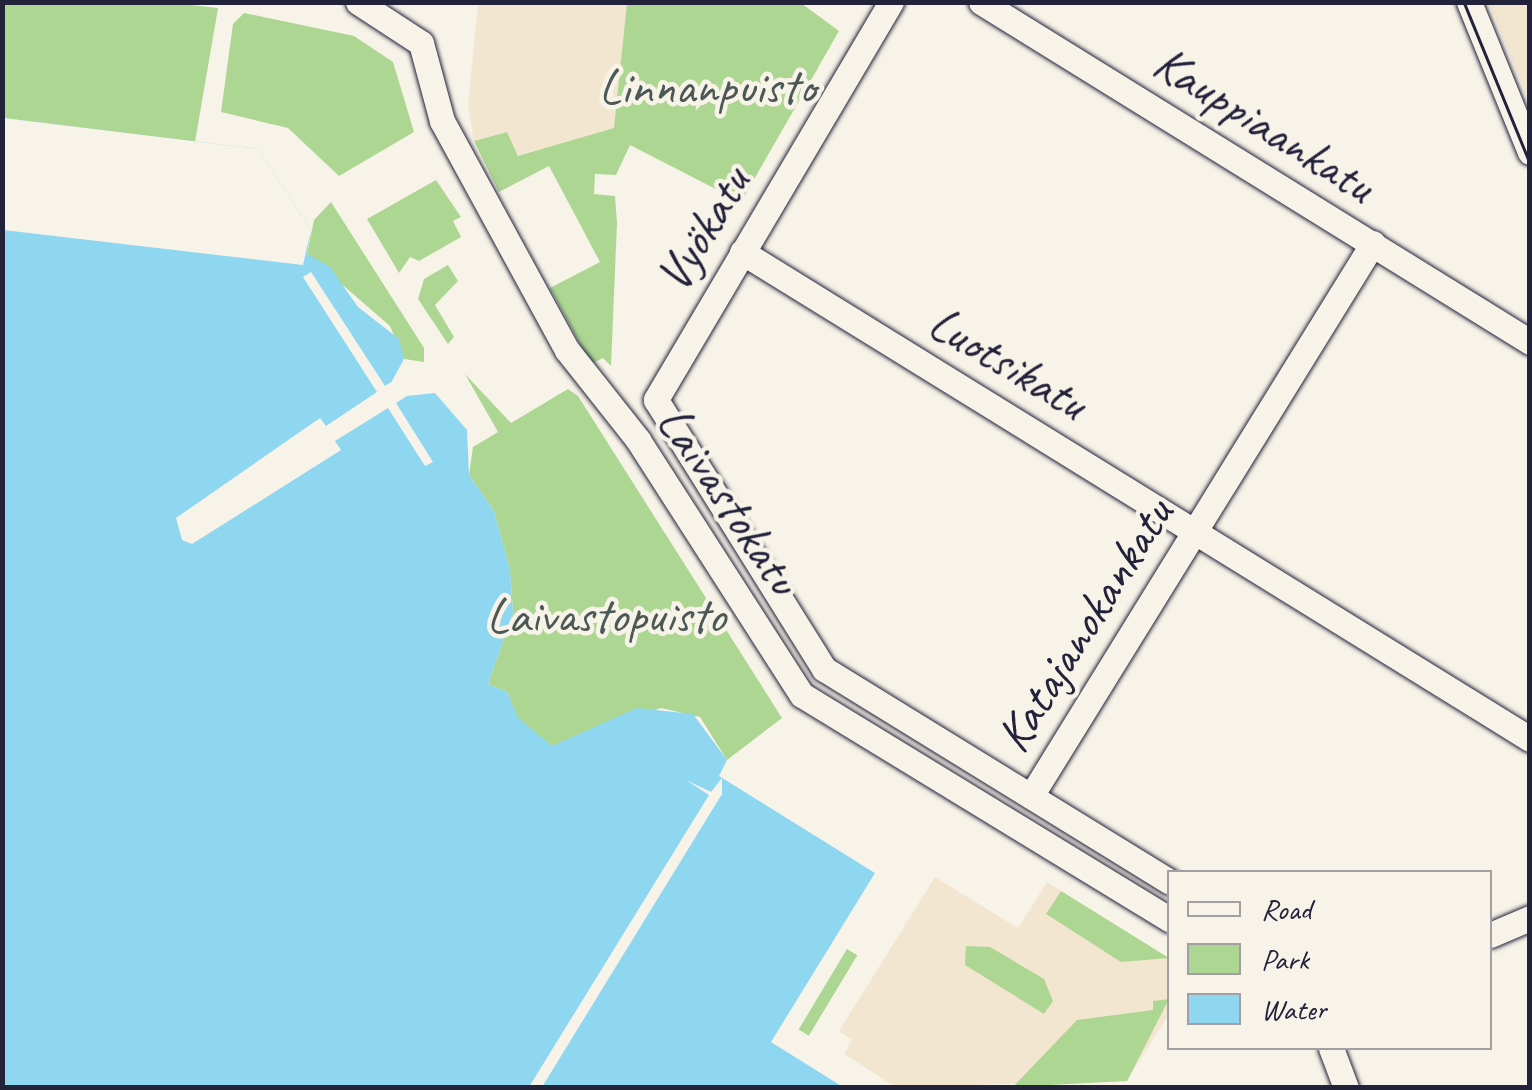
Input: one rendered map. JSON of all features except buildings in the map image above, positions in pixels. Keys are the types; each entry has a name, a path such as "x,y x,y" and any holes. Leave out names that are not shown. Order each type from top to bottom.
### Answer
{"street":[{"name":"Laivastokatu","path":"358,2 376,5 421,43 442,121 567,350 638,440 802,695 1167,918"},
{"name":"Vyökatu","path":"656,400 891,2"},
{"name":"Kauppiaankatu","path":"980,2 1530,342"},
{"path":"1469,2 1530,152"},
{"name":"Katajanokankatu","path":"1031,796 1373,243"},
{"name":"Luotsikatu","path":"742,252 1530,739"},
{"name":"Laivastokatu","path":"656,400 824,669 1167,880"},
{"path":"1492,934 1530,918"},
{"path":"1331,1050 1346,1088"}],"shaded area":[{"path":"478,3 740,3 819,67 741,202 614,129 518,156 507,132 474,141 468,106"},
{"path":"1489,3 1529,3 1529,101"},
{"path":"935,877 1018,928 1047,882 1167,957 1167,1017 1127,1081 896,1087 844,1054 852,1040 839,1031"}],"green space":[{"path":"164,2 218,8 195,142 3,118 2,3"},
{"name":"Linnanpuisto","path":"627,3 801,3 839,31 741,202 630,145 616,175 595,174 594,194 615,196 611,366 603,358 591,364 550,288 600,262 549,166 499,192 474,141 507,132 518,156 614,128"},
{"path":"244,13 354,36 393,62 414,132 339,176 288,128 221,112 233,24"},
{"path":"436,180 461,217 453,221 461,237 419,261 410,257 399,273 367,219"},
{"path":"331,202 424,348 424,362 404,359 390,326 307,254 314,220"},
{"path":"448,265 458,281 435,305 454,337 448,344 418,299 424,279"},
{"name":"Laivastopuisto","path":"465,374 511,423 568,389 578,396 782,718 727,760 700,717 661,708 552,746 518,719 507,692 488,684 513,613 510,570 494,511 469,475 473,447 498,432"},
{"path":"1061,891 1167,958 1121,962 1046,914"},
{"path":"966,946 990,947 1044,979 1053,1001 1044,1014 965,965"},
{"path":"847,949 857,955 809,1036 799,1030"},
{"path":"1167,999 1167,1003 1127,1081 1013,1087 1077,1020 1153,1010 1153,1001"}],"water":[{"path":"3,118 258,149 311,230 307,254 330,267 358,307 399,339 404,359 392,381 407,396 435,393 467,430 469,475 494,511 510,570 513,613 488,684 507,692 518,718 552,746 637,708 693,714 727,760 719,776 875,873 771,1042 843,1087 3,1088"}],"pier":[{"path":"3,118 258,149 311,230 303,265 3,230"},
{"path":"311,272 385,386 396,379 407,396 396,403 433,462 425,466 388,408 335,441 341,450 192,544 182,540 176,518 320,418 326,426 377,392 303,277"},
{"path":"722,778 722,794 542,1087 529,1087 709,795 686,780 711,792"}],"tram line":[{"path":"1464,2 1530,163"}]}
